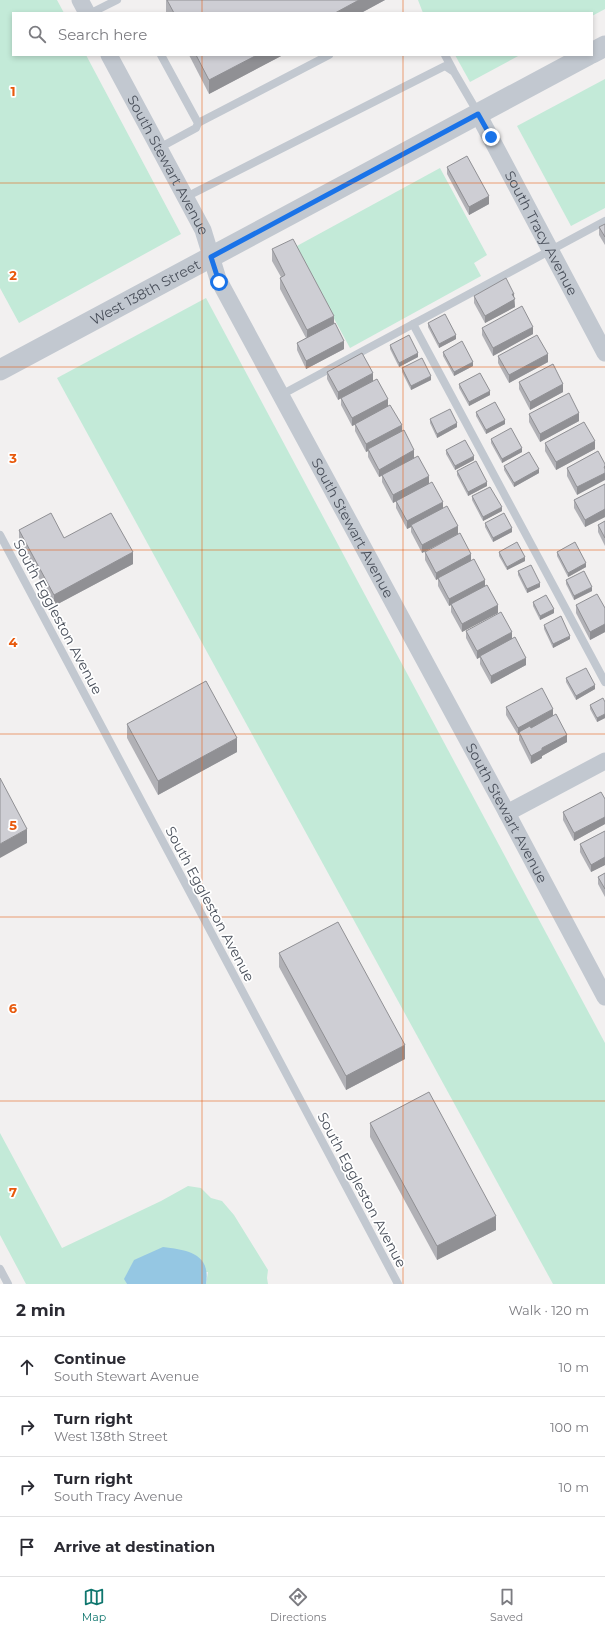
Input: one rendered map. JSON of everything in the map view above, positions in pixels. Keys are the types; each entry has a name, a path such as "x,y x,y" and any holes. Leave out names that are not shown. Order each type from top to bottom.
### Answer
{"street":[{"path":"80,0 86,12"},
{"path":"593,52 605,46"},
{"name":"South Stewart Avenue","path":"110,56 203,230 218,279 605,997"},
{"name":"West 138th Street","path":"0,370 586,56"},
{"name":"South Tracy Avenue","path":"478,114 605,353"},
{"path":"507,813 605,761"}],"lane":[{"path":"94,12 117,0"},
{"path":"162,56 198,124"},
{"path":"159,148 196,128 198,124 326,56"},
{"path":"446,56 478,114"},
{"path":"186,197 445,66 454,72"},
{"path":"281,395 605,221"},
{"path":"413,324 605,682"},
{"name":"South Eggleston Avenue","path":"0,535 398,1284"},
{"path":"0,1269 8,1284"}],"green space":[{"path":"0,0 57,0 63,12 12,12 12,56 87,56 181,234 19,323 0,288"},
{"path":"418,0 605,0 605,9 593,15 593,12 423,12"},
{"path":"456,56 518,56 470,82"},
{"path":"605,79 605,208 571,226 517,126"},
{"path":"440,168 487,255 474,263 481,276 350,348 295,247"},
{"path":"206,298 605,1043 605,1284 553,1284 57,378"},
{"path":"0,1133 62,1248 161,1201 188,1186 201,1188 211,1198 222,1201 234,1215 268,1270 268,1284 206,1284 208,1272 125,1279 127,1284 26,1284 0,1235"}],"water":[{"path":"163,1247 188,1252 201,1259 207,1274 206,1284 127,1284 124,1279 134,1260"}],"building":[{"path":"167,0 359,0 337,12 173,12"},
{"path":"197,56 255,56 209,80"},
{"path":"467,156 489,196 469,207 447,167"},
{"path":"605,224 605,237 599,227"},
{"path":"293,239 334,316 307,330 280,278 285,275 272,249"},
{"path":"506,278 515,299 485,316 474,296"},
{"path":"522,306 533,327 493,348 482,328"},
{"path":"445,314 456,335 439,344 428,323"},
{"path":"335,323 344,341 306,361 297,343"},
{"path":"409,335 418,353 399,363 390,345"},
{"path":"537,335 548,354 509,375 498,356"},
{"path":"462,341 473,362 454,372 443,352"},
{"path":"362,353 373,373 338,392 327,372"},
{"path":"422,358 431,376 411,386 402,368"},
{"path":"553,364 563,384 530,402 519,382"},
{"path":"480,373 490,391 469,402 459,384"},
{"path":"377,379 388,399 352,418 341,398"},
{"path":"569,393 579,413 540,434 529,414"},
{"path":"495,402 505,420 486,430 476,412"},
{"path":"390,405 402,425 366,444 355,424"},
{"path":"450,409 457,423 437,434 430,419"},
{"path":"584,422 595,441 556,462 545,443"},
{"path":"511,428 522,448 502,459 491,439"},
{"path":"404,430 414,450 379,470 368,449"},
{"path":"465,440 474,456 455,466 446,450"},
{"path":"598,451 605,464 605,473 577,487 567,468"},
{"path":"529,452 539,469 514,483 504,466"},
{"path":"418,456 429,476 393,495 382,475"},
{"path":"476,461 487,482 468,492 457,471"},
{"path":"432,482 443,502 407,521 396,501"},
{"path":"605,484 605,509 585,520 574,500"},
{"path":"490,487 502,507 483,517 472,496"},
{"path":"447,506 458,526 422,545 411,525"},
{"path":"51,513 64,538 111,513 133,552 54,595 19,530"},
{"path":"504,513 512,528 493,538 485,523"},
{"path":"605,521 605,538 598,525"},
{"path":"460,533 471,554 436,573 425,552"},
{"path":"517,542 525,557 507,567 499,552"},
{"path":"575,542 586,563 568,573 557,552"},
{"path":"474,559 485,580 449,599 438,578"},
{"path":"531,565 540,583 527,589 518,571"},
{"path":"584,571 592,587 574,596 566,580"},
{"path":"487,585 498,605 462,624 451,604"},
{"path":"597,594 605,608 605,624 590,632 576,605"},
{"path":"546,595 554,609 540,616 533,602"},
{"path":"501,612 512,632 477,651 466,631"},
{"path":"561,616 570,636 553,644 544,625"},
{"path":"515,637 526,658 491,676 480,656"},
{"path":"586,668 595,685 576,696 566,678"},
{"path":"206,681 237,738 158,781 127,724"},
{"path":"542,688 553,709 518,728 506,707"},
{"path":"603,698 605,702 605,714 597,718 590,705"},
{"path":"556,714 567,735 542,748 542,750 531,756 519,732 530,726 531,728"},
{"path":"0,778 27,829 0,844"},
{"path":"601,792 605,799 605,817 574,833 563,812"},
{"path":"605,831 605,857 591,865 580,844"},
{"path":"605,873 605,889 598,877"},
{"path":"338,922 405,1045 346,1076 279,953"},
{"path":"429,1092 496,1216 437,1246 370,1123"}],"route":[{"path":"219,282 211,257 478,114 491,137"}]}
